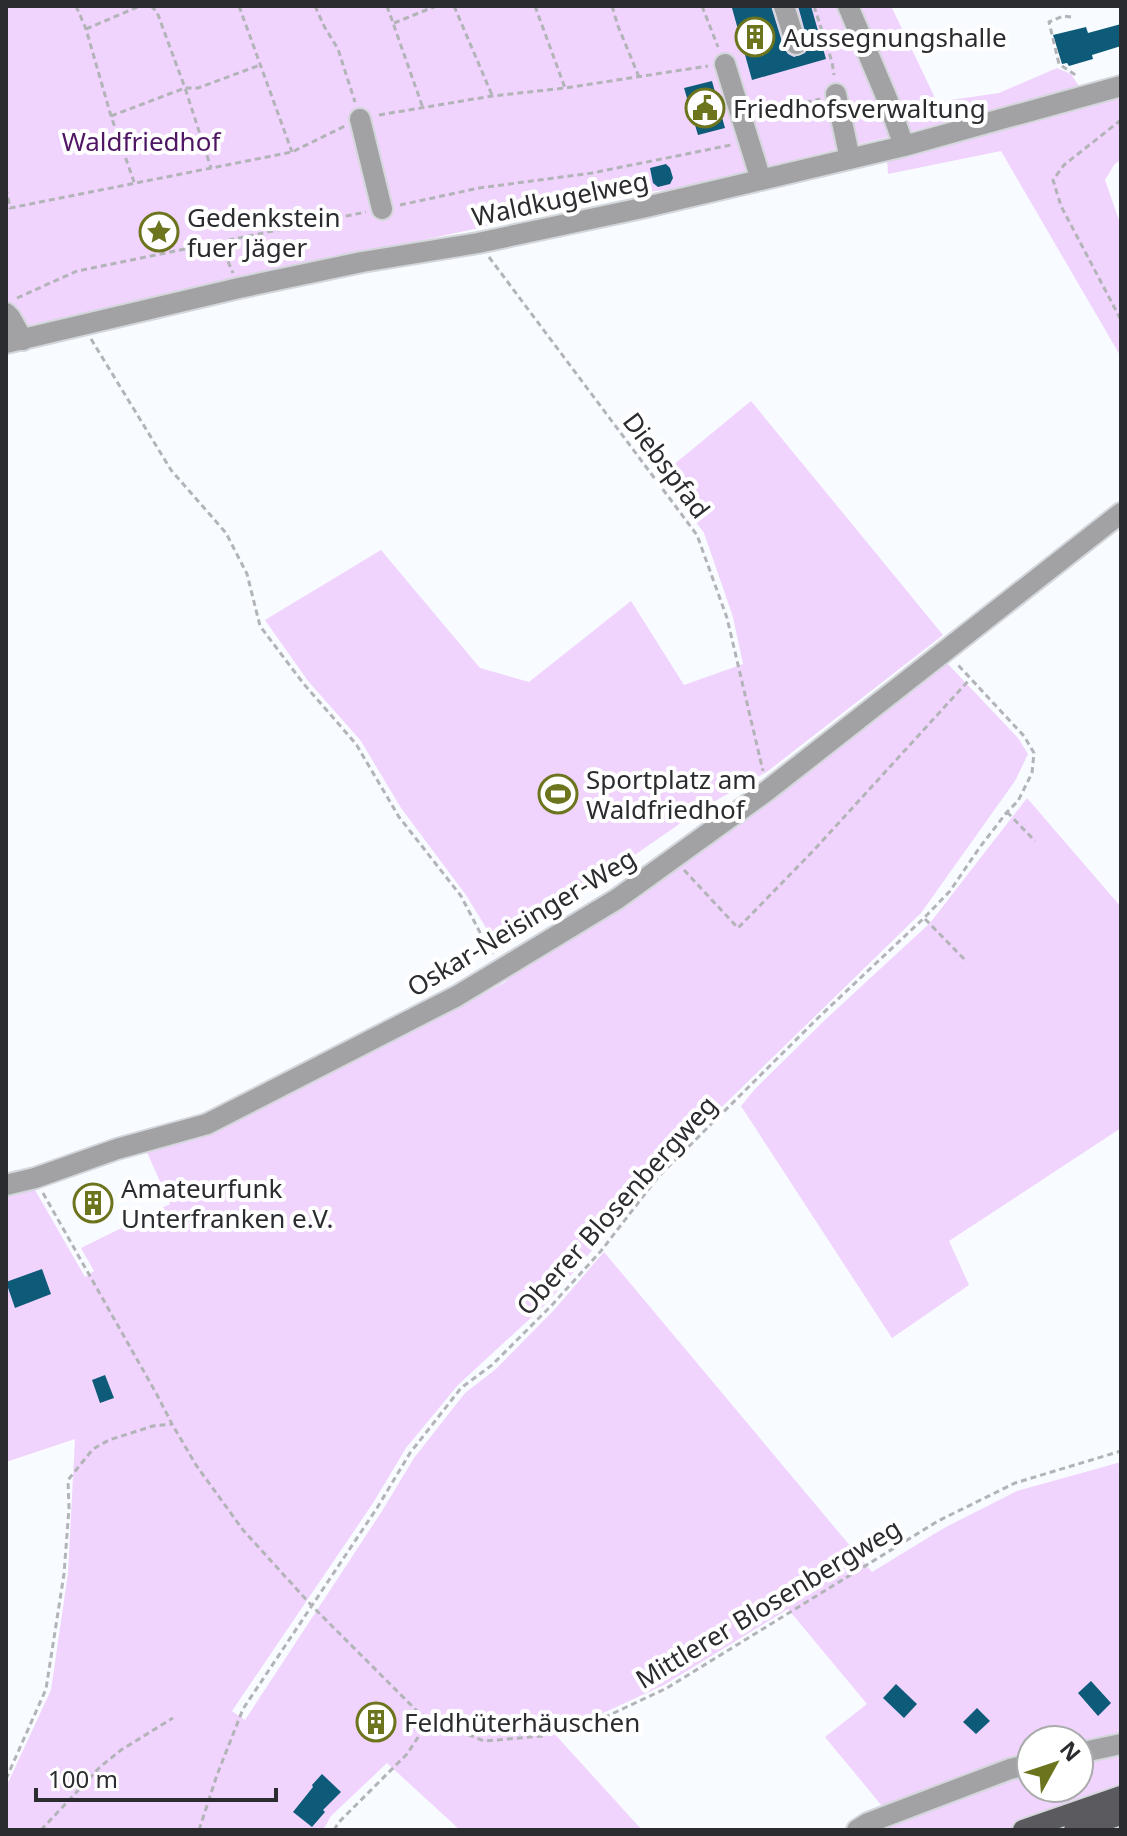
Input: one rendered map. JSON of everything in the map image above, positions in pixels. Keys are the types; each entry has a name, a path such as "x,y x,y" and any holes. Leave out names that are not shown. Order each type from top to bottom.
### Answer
{"main road":[{"path":"1023,1830 1121,1796"},
{"path":"1074,1830 1121,1815"}],"street":[{"path":"784,6 796,44"},
{"path":"848,6 904,146"},
{"path":"725,64 761,180"},
{"name":"Waldkugelweg","path":"15,341 239,288 362,262 478,243 761,180 904,146 1121,86"},
{"path":"836,94 850,159"},
{"path":"360,119 382,209"},
{"path":"6,313 10,317 15,341"},
{"name":"Oskar-Neisinger-Weg","path":"6,1185 207,1124 457,996 617,899 768,790 1121,513"},
{"path":"1095,1750 1121,1744"},
{"path":"857,1830 868,1823 1015,1768"}],"path":[{"path":"76,6 134,182"},
{"path":"86,29 140,6"},
{"path":"151,6 157,12 211,168"},
{"path":"239,6 292,152"},
{"path":"315,6 338,49 360,119"},
{"path":"387,6 423,108"},
{"path":"394,23 436,6"},
{"path":"454,6 492,96"},
{"path":"535,6 565,88"},
{"path":"612,6 639,77"},
{"path":"702,6 725,64"},
{"path":"743,117 836,94 832,62 814,6"},
{"path":"1071,17 1063,16 1049,22 1052,42 1059,64 1074,74 1086,96"},
{"path":"111,116 185,88 198,88 260,65"},
{"path":"1121,120 1064,165 1053,180 1061,206 1121,320"},
{"path":"6,303 77,271 479,188 592,173 749,141"},
{"path":"220,243 239,288"},
{"name":"Diebspfad","path":"478,243 697,535 727,618 768,790"},
{"path":"83,325 171,470 226,533 247,574 260,626 303,683 356,744 399,817 461,896 486,944 504,967"},
{"name":"Oberer Blosenbergweg","path":"199,1830 243,1709 377,1508 410,1453 461,1388 492,1365 551,1306 601,1251 658,1177 950,891 1018,801 1032,773 1034,753 1024,736 944,651"},
{"path":"673,859 738,928 814,850 970,678"},
{"path":"1007,812 1035,841"},
{"path":"924,918 967,962"},
{"name":"Mittlerer Blosenbergweg","path":"35,1178 196,1465 243,1530 312,1606 417,1711 484,1741 543,1736 603,1718 667,1688 938,1521 1015,1483 1121,1451"},
{"path":"6,1779 46,1689 64,1574 68,1480 93,1449 109,1440 153,1426 172,1424"},
{"path":"41,1830 100,1767 121,1750 173,1718"},
{"path":"334,1830 407,1754 430,1719"}],"green space":[{"name":"Waldfriedhof","path":"6,6 891,6 937,102 999,93 1057,68 1071,74 1080,88 675,189 646,192 6,330"},
{"path":"1121,96 1121,159 1105,180 1121,226 1121,357 1001,151 888,174 887,157"},
{"path":"751,401 943,635 768,771 701,809 499,949 466,895 401,808 361,741 308,681 265,620 381,550 480,668 529,682 631,601 684,685 743,664 733,617 704,533 661,475"},
{"path":"945,661 1018,738 1028,754 1015,781 921,913 653,1174 547,1303 458,1385 406,1448 373,1503 232,1711 245,1720 414,1458 465,1393 496,1369 554,1310 604,1252 872,1572 944,1528 1017,1491 1121,1462 1121,1733 1095,1740 1095,1724 1015,1724 1015,1761 882,1806 825,1737 867,1704 788,1609 664,1685 601,1714 551,1730 642,1830 460,1830 387,1763 331,1816 323,1830 6,1830 6,1787 51,1690 68,1573 75,1439 6,1462 6,1190 31,1183 85,1277 94,1271 81,1248 170,1204 146,1150 252,1113 507,981 502,975"},
{"path":"1027,798 1121,907 1121,1128 949,1241 969,1285 892,1338 741,1106 826,1019 930,923"},
{"path":"1121,1745 1121,1830 865,1830 1015,1771 1015,1804 1095,1804 1095,1751"}],"building":[{"path":"771,6 784,48 794,57 805,53 809,46 798,6 811,6 826,59 752,80 732,8"},
{"path":"1121,24 1121,46 1092,55 1093,59 1069,66 1062,64 1053,35 1086,27 1088,33"},
{"name":"Friedhofsverwaltung","path":"712,81 725,128 698,135 684,88"},
{"path":"666,164 673,178 670,184 658,187 653,183 650,168"},
{"name":"Amateurfunk Unterfranken e.V.","path":"94,1185 109,1195 107,1213 91,1221 76,1210 78,1192"},
{"path":"42,1269 51,1294 15,1308 6,1282"},
{"path":"105,1375 114,1398 100,1403 92,1380"},
{"path":"1091,1681 1111,1703 1098,1716 1078,1693"},
{"path":"896,1684 917,1704 904,1718 883,1698"},
{"name":"Feldhüterhäuschen","path":"375,1708 389,1723 377,1736 362,1720"},
{"path":"977,1708 990,1721 976,1734 963,1722"},
{"path":"322,1774 341,1792 312,1827 293,1812"}],"place":[{"name":"Aussegnungshalle","path":"755,37"},
{"name":"Friedhofsverwaltung","path":"705,108"},
{"name":"Gedenkstein fuer Jäger","path":"159,232"},
{"name":"Sportplatz am Waldfriedhof","path":"558,794"},
{"name":"Amateurfunk Unterfranken e.V.","path":"93,1203"},
{"name":"Feldhüterhäuschen","path":"376,1722"}]}
